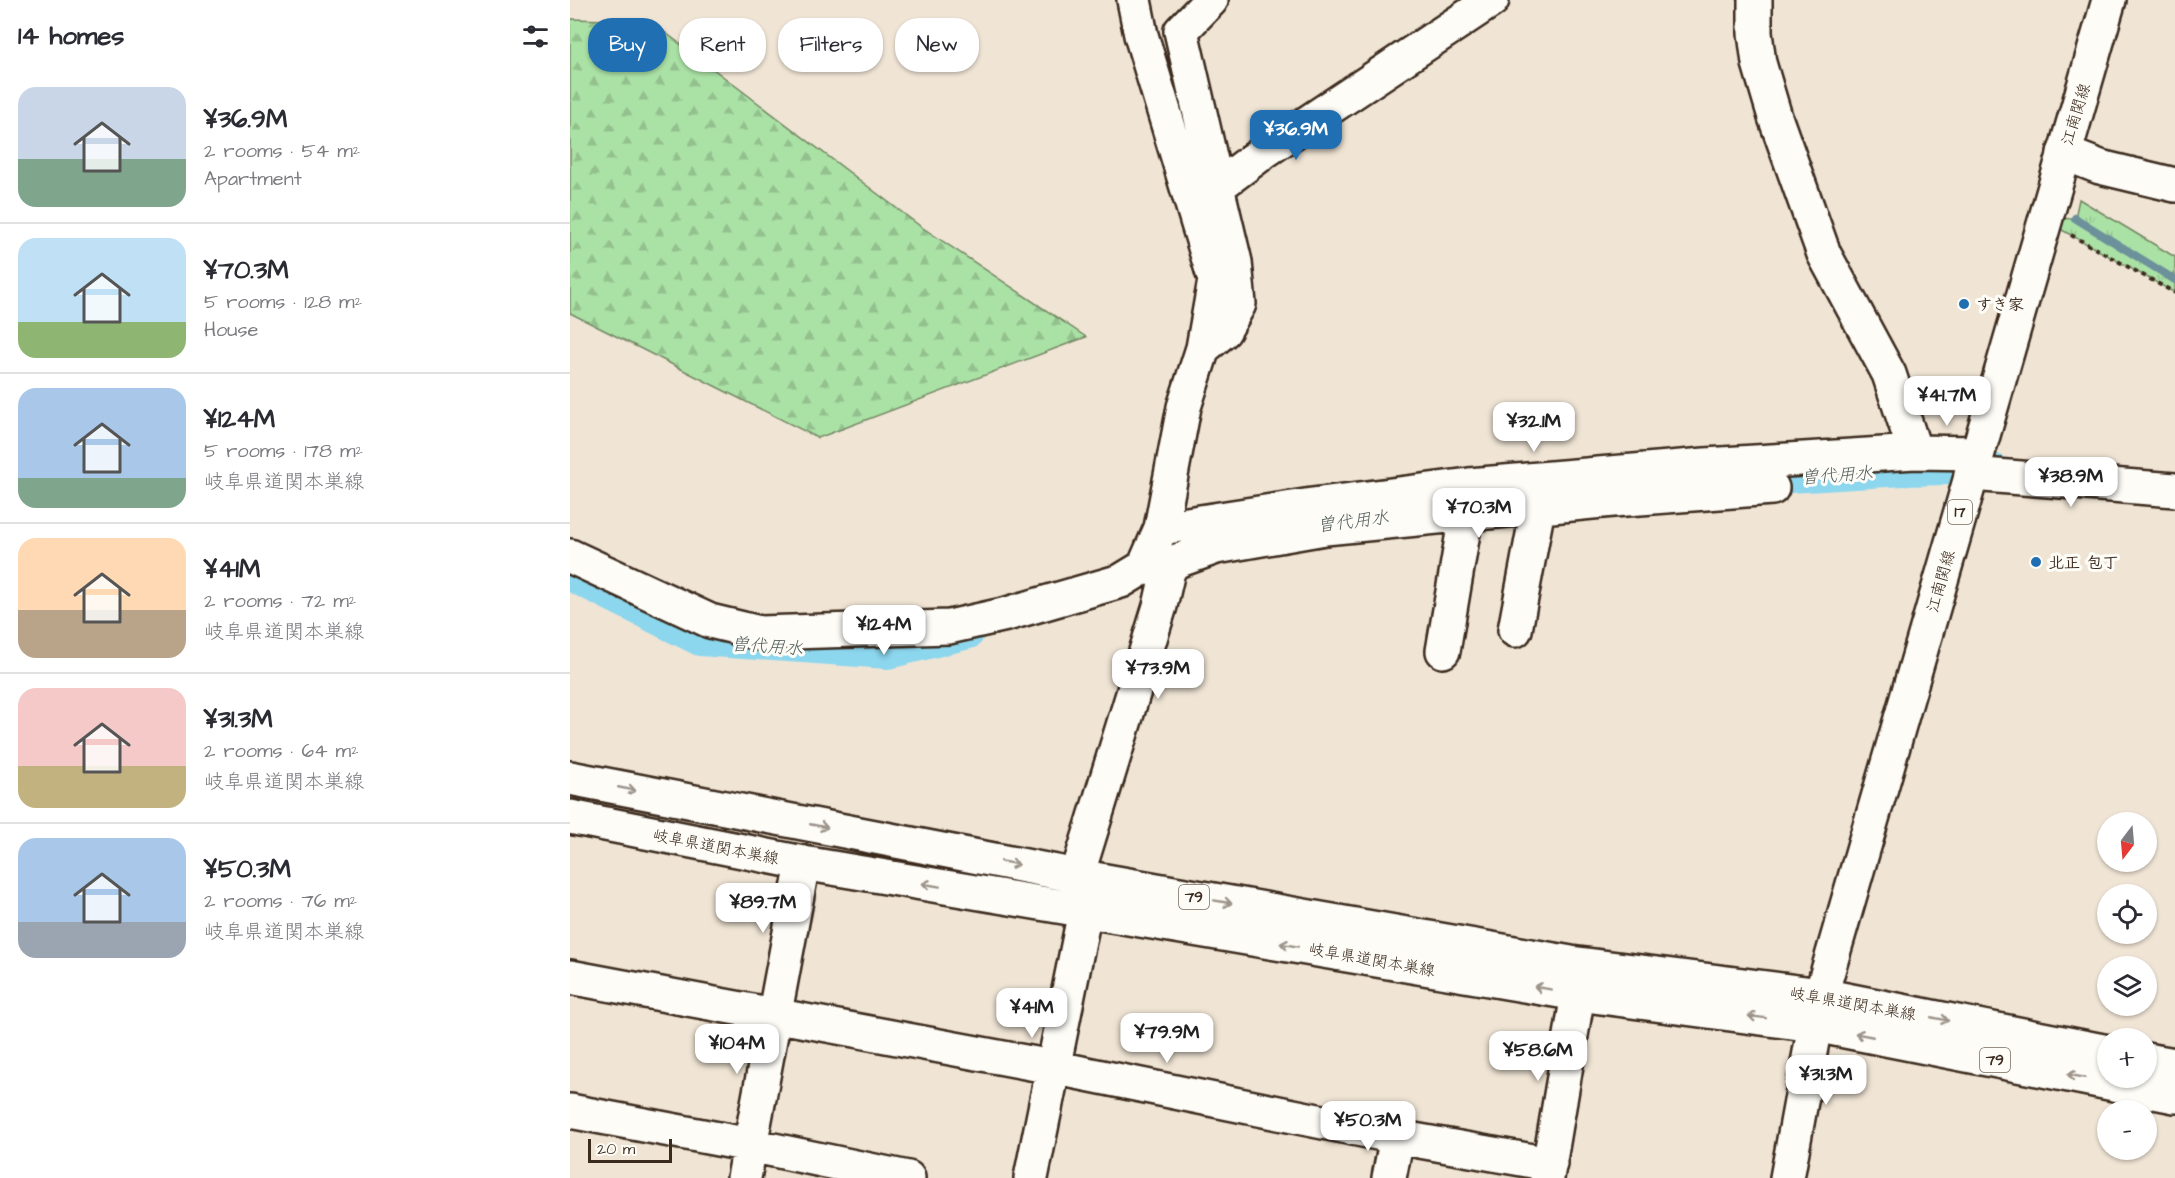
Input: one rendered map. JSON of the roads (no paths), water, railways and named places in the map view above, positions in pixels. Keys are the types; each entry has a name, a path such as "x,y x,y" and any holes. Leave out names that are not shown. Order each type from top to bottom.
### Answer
{"street":[{"path":"1077,876 1160,606 1156,569 1161,528 1184,407 1203,348 1215,280 1141,34 1134,0"},
{"path":"1203,348 1224,331 1239,304 1235,262 1181,31 1211,0"},
{"path":"1217,187 1264,151 1492,0"},
{"path":"1755,0 1755,33 1759,63 1775,117 1824,254 1889,374 1915,452"},
{"name":"江南関線","path":"1787,1178 1818,1010 2109,0"},
{"path":"2064,153 2100,167 2175,185"},
{"path":"1161,528 1470,484 1705,465 1915,452 1974,464 2175,490"},
{"path":"570,556 710,621 760,633 949,627 1008,614 1156,569 1216,547 1326,528 1772,488"},
{"path":"1515,630 1538,508"},
{"path":"1443,651 1466,515"},
{"name":"岐阜県道関本巣線","path":"570,778 1077,876 1571,963 1818,1010 2097,1050"},
{"name":"岐阜県道関本巣線","path":"570,817 803,863 1578,994 1818,1010 2175,1096"},
{"path":"744,1178 803,863"},
{"path":"1031,1178 1085,911"},
{"path":"570,977 1052,1067 1397,1137 1548,1171 1578,994"},
{"path":"2157,1062 2175,1065"},
{"path":"570,1111 908,1178"},
{"path":"1389,1178 1397,1137"}],"waterway":[{"path":"2075,218 2175,280"},
{"name":"曽代用水","path":"1744,481 1903,471 1995,469"},
{"name":"曽代用水","path":"570,576 700,641 888,654 969,634"}],"place":[{"name":"すき家","path":"1964,304"},
{"name":"北正 包丁","path":"2036,562"}]}
